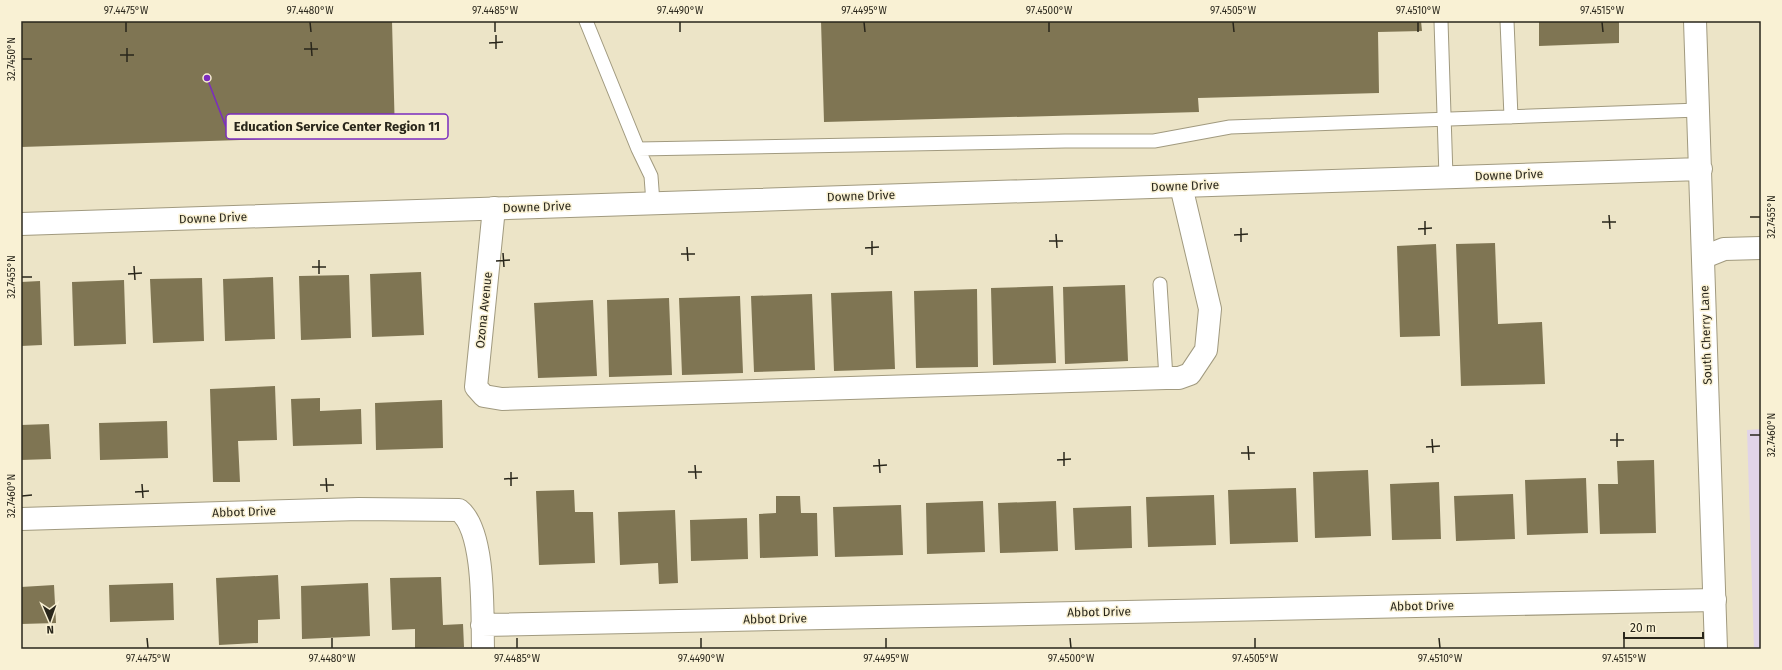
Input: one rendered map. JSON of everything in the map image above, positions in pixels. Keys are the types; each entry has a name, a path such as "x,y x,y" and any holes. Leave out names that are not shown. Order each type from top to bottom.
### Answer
{"street":[{"name":"South Cherry Lane","path":"1695,21 1716,649"},
{"name":"Downe Drive","path":"21,224 1701,169"},
{"path":"1166,378 1179,378 1190,374 1206,350 1210,309 1181,186"},
{"name":"Ozona Avenue","path":"494,208 476,387 484,396 502,398 1166,378"},
{"path":"1704,257 1724,249 1761,248"},
{"name":"Abbot Drive","path":"21,519 359,509 459,510 466,515 474,532 480,570 482,625 1715,600"},
{"path":"482,625 483,649"}],"lane":[{"path":"586,21 638,149 651,176 653,203"},
{"path":"1441,21 1446,177"},
{"path":"1507,21 1510,116"},
{"path":"638,149 1065,141 1154,141 1230,127 1699,110"},
{"path":"1160,284 1166,378"}],"shaded area":[{"path":"1761,429 1761,649 1754,649 1747,430"}],"building":[{"path":"21,21 392,21 395,135 21,147"},
{"path":"821,21 1421,21 1422,31 1378,32 1379,93 1198,98 1199,112 824,122"},
{"path":"1539,21 1619,21 1619,43 1539,46"},
{"path":"1495,243 1498,324 1542,322 1545,384 1461,386 1456,244"},
{"path":"1436,244 1440,336 1400,337 1397,246"},
{"path":"421,272 424,335 372,337 370,274"},
{"path":"349,275 351,338 301,340 299,276"},
{"path":"273,277 275,339 225,341 223,279"},
{"path":"202,278 204,341 153,343 150,279"},
{"path":"124,280 126,344 74,346 72,282"},
{"path":"40,281 42,345 21,346 21,282"},
{"path":"1125,285 1128,361 1065,364 1063,287"},
{"path":"1053,286 1056,363 993,365 991,288"},
{"path":"977,289 978,367 916,368 914,291"},
{"path":"892,291 895,369 834,371 831,293"},
{"path":"812,294 815,370 754,372 751,296"},
{"path":"740,296 743,373 682,375 679,298"},
{"path":"669,298 672,375 609,377 607,300"},
{"path":"593,300 597,376 538,378 534,303"},
{"path":"275,386 277,440 238,441 240,482 213,482 210,389"},
{"path":"320,398 320,411 361,409 362,444 293,446 291,399"},
{"path":"442,400 443,448 376,450 375,403"},
{"path":"167,421 168,458 100,460 99,423"},
{"path":"49,424 51,459 21,460 21,425"},
{"path":"1654,460 1656,533 1600,534 1598,484 1618,484 1617,461"},
{"path":"1368,470 1371,536 1315,538 1313,472"},
{"path":"1586,478 1588,533 1527,535 1525,480"},
{"path":"1439,482 1441,539 1392,540 1390,484"},
{"path":"1296,488 1298,542 1230,544 1228,490"},
{"path":"574,490 575,512 593,512 595,563 539,565 536,491"},
{"path":"1513,494 1515,539 1456,541 1454,496"},
{"path":"1214,495 1216,545 1148,547 1146,497"},
{"path":"776,496 800,496 801,513 817,513 818,556 760,558 759,514 776,513"},
{"path":"983,501 985,552 927,554 926,503"},
{"path":"1056,501 1058,551 1000,553 998,503"},
{"path":"901,505 903,555 835,557 833,507"},
{"path":"1131,506 1132,548 1075,550 1073,508"},
{"path":"675,510 678,583 659,584 658,563 620,565 618,512"},
{"path":"747,518 748,559 691,561 690,520"},
{"path":"278,575 280,619 258,620 258,643 219,645 216,578"},
{"path":"441,577 443,625 463,624 464,647 415,648 415,629 392,630 390,578"},
{"path":"173,583 174,620 110,622 109,585"},
{"path":"368,583 370,636 302,639 301,586"},
{"path":"54,585 56,623 21,624 21,587"}],"place":[{"name":"Education Service Center Region 11","path":"207,78"}]}
